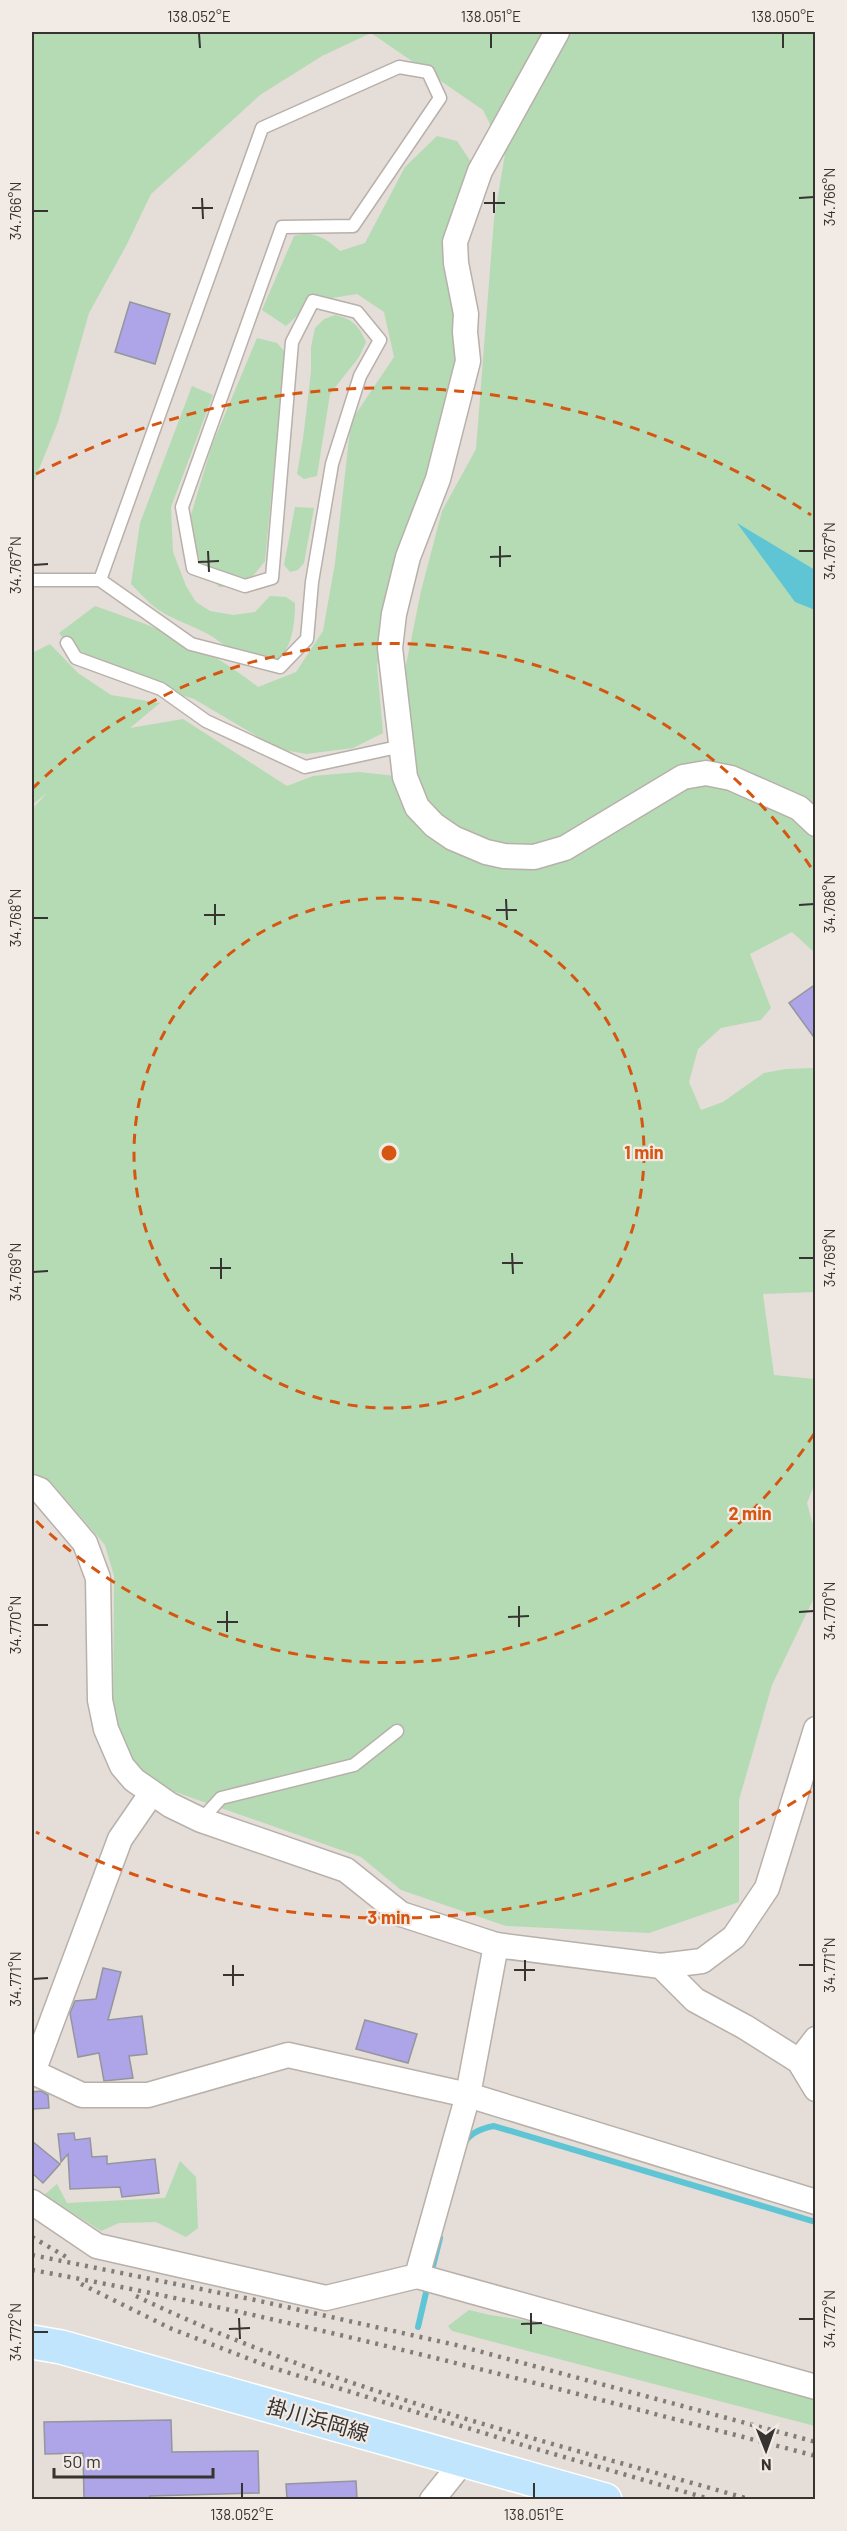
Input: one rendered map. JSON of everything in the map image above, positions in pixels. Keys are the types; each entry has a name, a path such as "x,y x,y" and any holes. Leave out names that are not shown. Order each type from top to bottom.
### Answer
{"main road":[{"name":"掛川浜岡線","path":"32,2342 61,2347 605,2499"}],"street":[{"path":"557,32 480,171 455,242 456,263 466,314 468,361 438,479 408,556 394,614 390,648 405,777 417,807 434,825 460,841 486,852 504,856 534,857 564,848 683,777 706,773 731,778 799,808 816,824"},
{"path":"32,1486 40,1490 84,1543 98,1578 100,1700 106,1729 122,1766 134,1780 151,1794 201,1820 346,1870 401,1914 496,1945 661,1966 702,1961 734,1937 767,1888 816,1729"},
{"path":"151,1794 120,1839 32,2074 82,2095 148,2095 288,2055 468,2095 816,2202"},
{"path":"417,2276 468,2095 496,1945"},
{"path":"661,1966 695,2000 745,2027 799,2061 816,2089"},
{"path":"799,2061 816,2039"},
{"path":"32,2202 97,2246 326,2298 417,2276 450,2283 816,2387"},
{"path":"432,2499 464,2460"}],"lane":[{"path":"32,580 100,580 191,644 280,667 307,639 312,582 332,464 360,376 380,340 357,312 313,301 292,342 272,578 245,586 193,568 182,507 282,227 353,226 440,98 428,72 399,67 262,128 100,580"},
{"path":"67,643 76,658 161,688 206,721 305,767 402,746"},
{"path":"201,1820 221,1798 354,1766 397,1731"}],"green space":[{"path":"32,32 815,32 815,953 792,932 750,954 771,1008 761,1020 721,1028 698,1049 689,1082 701,1110 723,1102 764,1073 786,1069 815,1068 815,1292 763,1294 774,1375 815,1379 815,1483 807,1503 815,1532 813,1600 772,1685 739,1800 739,1902 649,1933 506,1926 401,1890 361,1857 158,1786 133,1764 113,1725 114,1576 105,1545 51,1482 32,1473 32,809 47,793 32,805 32,653 50,644 78,673 111,695 160,703 130,728 183,719 287,786 313,776 359,772 405,777 397,709 421,591 442,511 476,449 494,219 505,154 483,110 371,33 322,56 260,95 151,194 126,246 89,313 58,422 32,482"},
{"path":"437,136 457,141 475,168 455,242 465,332 394,614 377,665 383,733 353,748 306,754 279,749 194,699 125,678 67,643 59,633 95,606 180,639 219,660 258,687 296,672 323,631 335,563 351,421 394,357 384,312 357,294 313,301 286,326 262,310 294,236 307,234 319,236 340,251 365,243 405,167"},
{"path":"335,315 355,324 366,342 359,357 330,394 317,476 304,479 297,474 311,372 311,347 315,328 324,319"},
{"path":"257,338 277,343 285,352 265,561 245,586 219,587 202,567 194,543 191,515 212,445"},
{"path":"192,386 213,395 171,507 173,552 186,586 196,602 210,611 233,615 255,612 270,596 286,597 295,603 294,625 288,647 274,661 264,663 240,656 208,634 157,609 131,584 140,523"},
{"path":"295,507 314,508 304,563 298,570 290,572 284,565"},
{"path":"180,2161 196,2177 198,2228 186,2237 156,2222 119,2223 101,2231 44,2195 57,2184 67,2203 165,2198"},
{"path":"469,2310 575,2328 815,2399 815,2426 452,2331 448,2326"}],"water":[{"path":"737,523 815,570 815,610 795,602"}],"building":[{"path":"130,302 170,314 155,364 115,352"},
{"path":"816,984 816,1040 789,1003"},
{"path":"103,1968 121,1972 108,2020 142,2016 147,2054 129,2056 133,2078 104,2081 99,2053 78,2057 70,2013 75,2001 96,1999"},
{"path":"365,2020 417,2034 408,2063 356,2049"},
{"path":"41,2091 48,2095 49,2108 33,2109 32,2092"},
{"path":"74,2133 75,2140 90,2138 92,2157 107,2156 107,2164 155,2159 159,2193 122,2197 120,2187 70,2189 68,2154 61,2162 58,2134"},
{"path":"32,2141 60,2164 43,2183 32,2173"},
{"path":"171,2420 172,2452 258,2451 259,2493 150,2496 150,2499 84,2499 83,2453 45,2454 44,2422"},
{"path":"356,2481 357,2499 287,2499 286,2484"}],"waterway":[{"path":"464,2144 481,2129 494,2126 816,2222"},
{"path":"431,2274 440,2238"},
{"path":"418,2327 428,2284"}],"railway":[{"path":"32,2237 68,2258"},
{"path":"32,2255 255,2300 456,2345 816,2442"},
{"path":"32,2270 327,2332 816,2456"},
{"path":"81,2284 172,2329 270,2367 526,2446 713,2500"},
{"path":"136,2296 285,2359 362,2386 517,2434 752,2500"}]}
